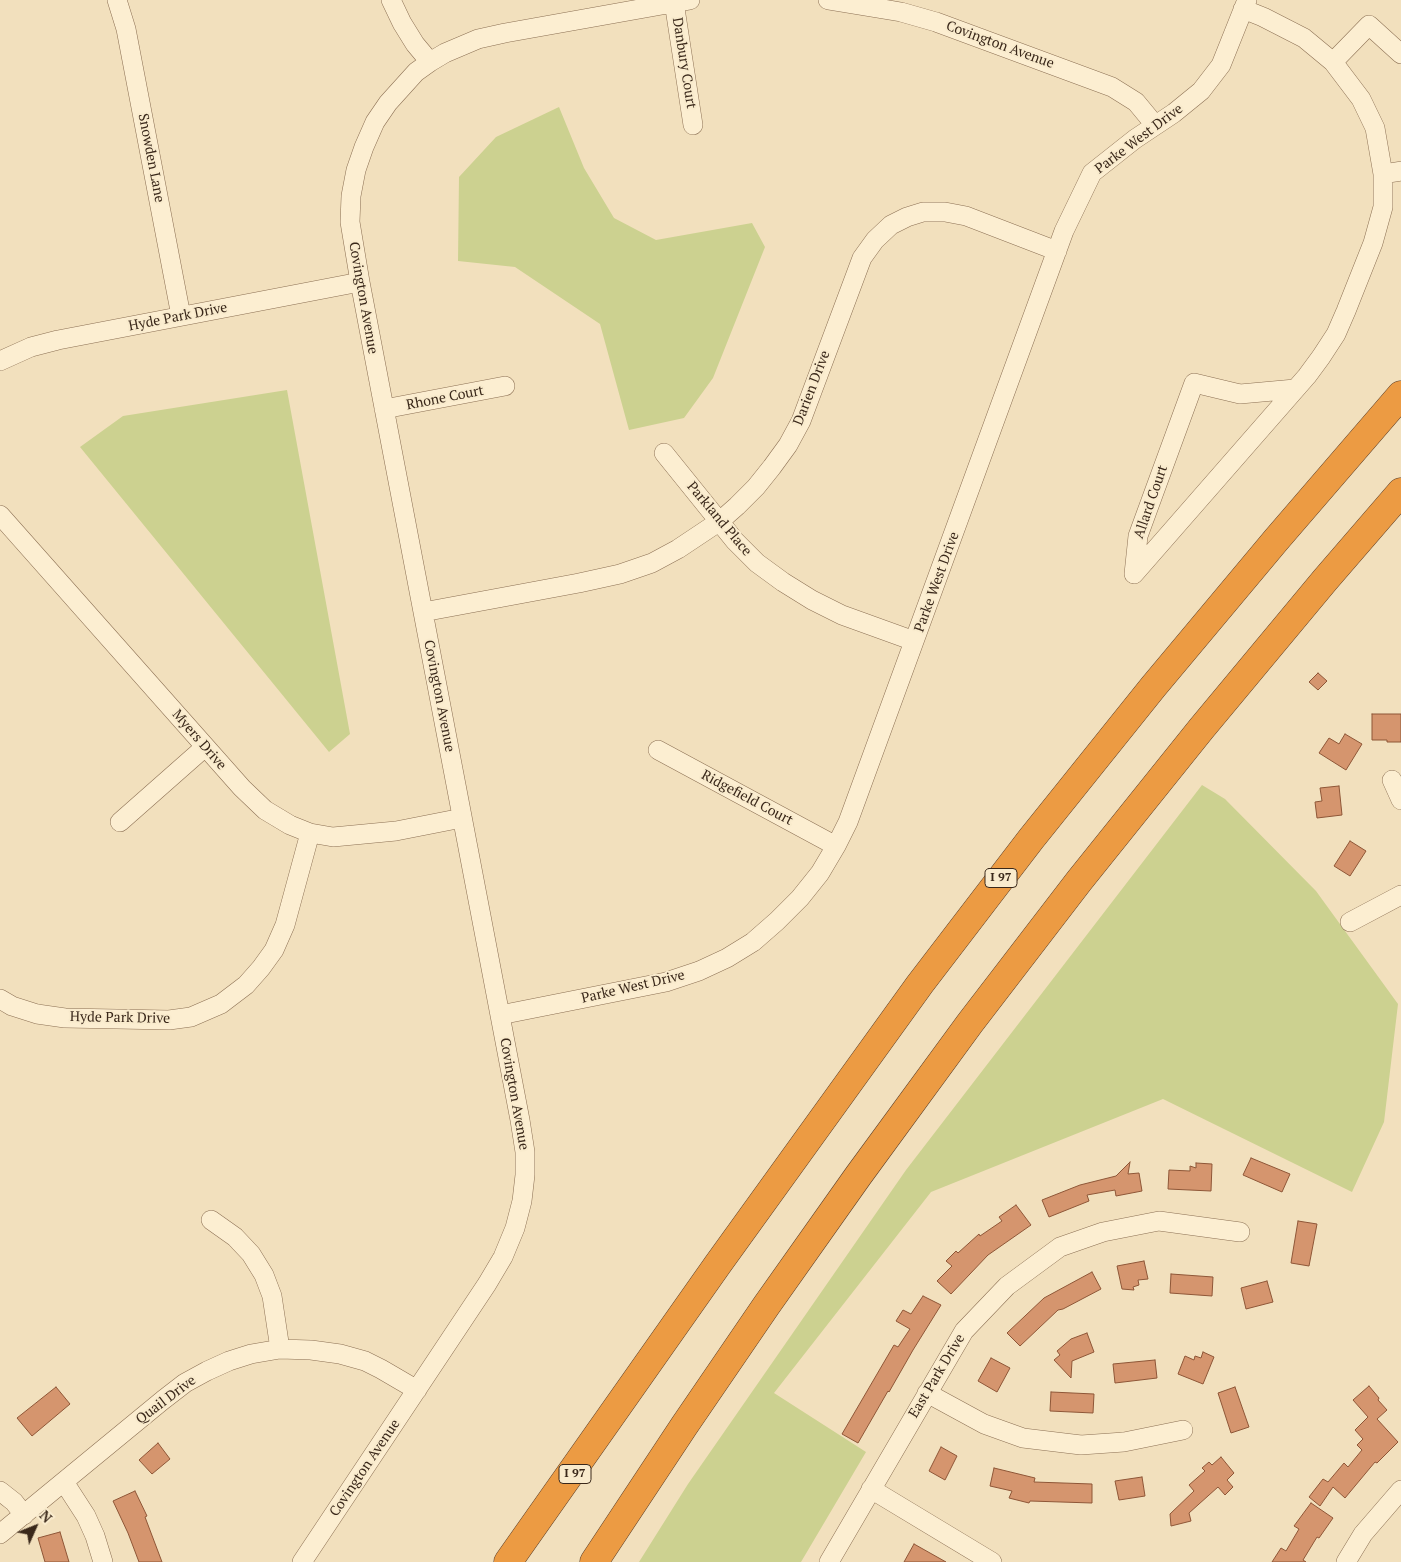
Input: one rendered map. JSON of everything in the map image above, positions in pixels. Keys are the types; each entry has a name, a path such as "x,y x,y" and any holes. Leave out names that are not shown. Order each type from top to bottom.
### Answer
{"highway":[{"name":"I 97","path":"517,1562 633,1386 776,1183 897,1016 1031,839 1171,665 1401,395"},
{"path":"594,1562 766,1306 858,1176 988,999 1079,881 1201,729 1401,492"},
{"path":"508,1562 633,1386"},
{"path":"607,1562 684,1426"}],"street":[{"name":"Snowden Lane","path":"116,0 126,29 181,316"},
{"path":"391,0 402,24 430,62"},
{"name":"Covington Avenue","path":"828,0 901,12 936,22 1112,87 1136,102 1155,125"},
{"name":"Covington Avenue","path":"302,1562 503,1257 515,1228 522,1201 525,1175 525,1152 500,1015 360,282 350,222 351,196 356,170 375,122 388,103 402,86 430,62 446,53 478,39 496,35 682,1"},
{"name":"Danbury Court","path":"682,1 693,124"},
{"name":"Parke West Drive","path":"500,1015 666,982 699,971 727,958 753,942 800,898 820,873 852,813 1064,231 1092,173 1136,138 1201,91 1221,65 1245,4"},
{"name":"Allard Court","path":"1245,4 1264,17 1304,38 1334,62 1361,99 1375,128 1392,173 1373,243 1336,334 1321,357 1295,389 1134,574 1138,536 1194,383 1240,394 1295,389"},
{"path":"1334,62 1370,25 1401,54"},
{"name":"Darien Drive","path":"423,612 620,574 652,563 678,549 720,521 756,487 792,437 801,421 862,258 874,240 891,225 923,212 945,212 966,216 1057,251"},
{"name":"Hyde Park Drive","path":"0,361 31,346 58,340 360,282"},
{"name":"Rhone Court","path":"384,409 505,386"},
{"name":"Parkland Place","path":"664,453 735,541 757,563 798,591 842,615 914,642"},
{"name":"Myers Drive","path":"0,515 242,788 265,810 290,825 310,833 333,838 396,831 462,818"},
{"path":"120,822 206,747"},
{"name":"Ridgefield Court","path":"658,750 836,846"},
{"path":"1392,780 1401,800"},
{"name":"Hyde Park Drive","path":"0,999 12,1006 37,1014 74,1018 169,1020 191,1017 221,1004 246,985 262,968 274,950 285,926 310,833"},
{"path":"1350,922 1401,895"},
{"path":"212,1220 235,1237 251,1254 264,1275 272,1296 280,1349"},
{"name":"East Park Drive","path":"829,1562 964,1331 1007,1286 1060,1247 1104,1232 1159,1221 1240,1232"},
{"name":"Quail Drive","path":"0,1534 163,1400 186,1383 229,1361 251,1354 280,1349 310,1350 349,1356 381,1369 417,1390"},
{"path":"927,1393 984,1424 1023,1438 1081,1445 1124,1442 1183,1430"},
{"path":"64,1482 86,1516 95,1536 103,1562"},
{"path":"871,1489 992,1562"},
{"path":"1346,1562 1363,1534 1401,1490"},
{"path":"0,1491 14,1502 24,1515"}],"green space":[{"path":"559,107 584,168 614,218 656,240 752,223 765,247 713,378 684,418 629,430 600,324 515,267 458,261 459,177 496,137"},
{"path":"287,390 350,734 329,752 80,447 123,416"},
{"path":"1202,785 1225,799 1316,891 1398,1004 1384,1122 1352,1192 1163,1099 931,1192 774,1393 866,1452 801,1562 639,1562 688,1484 906,1170"}],"building":[{"path":"1318,673 1327,681 1318,690 1309,682"},
{"path":"1372,714 1401,714 1401,742 1372,740"},
{"path":"1345,734 1362,744 1346,770 1319,753 1329,738 1339,744"},
{"path":"1339,786 1342,815 1317,818 1315,802 1322,801 1320,788"},
{"path":"1350,841 1366,851 1350,876 1334,866"},
{"path":"1251,1158 1290,1174 1282,1192 1243,1175"},
{"path":"1130,1162 1128,1174 1139,1173 1142,1191 1116,1196 1115,1190 1087,1195 1089,1201 1049,1217 1042,1200 1080,1185 1116,1176"},
{"path":"1196,1163 1212,1164 1211,1191 1168,1189 1169,1170 1190,1171 1190,1166 1196,1168"},
{"path":"1016,1205 1031,1225 988,1255 951,1294 937,1281 952,1266 946,1261 979,1234 980,1236 1002,1221 999,1217"},
{"path":"1298,1221 1317,1224 1309,1266 1291,1263"},
{"path":"1144,1261 1148,1279 1138,1280 1139,1285 1133,1287 1134,1290 1122,1289 1117,1266"},
{"path":"1092,1272 1101,1289 1058,1310 1020,1346 1007,1333 1044,1298"},
{"path":"1171,1274 1213,1277 1212,1296 1170,1293"},
{"path":"1267,1281 1273,1302 1246,1309 1241,1288"},
{"path":"923,1296 941,1305 858,1443 842,1434 894,1345 898,1347 910,1329 896,1321 903,1310 911,1314"},
{"path":"1087,1333 1094,1352 1072,1361 1071,1378 1054,1360 1060,1355 1057,1351 1071,1339"},
{"path":"1203,1352 1214,1357 1203,1384 1178,1374 1185,1356 1194,1360 1195,1356 1201,1358"},
{"path":"991,1358 1010,1368 997,1392 978,1381"},
{"path":"1155,1360 1157,1378 1115,1383 1113,1364"},
{"path":"1369,1386 1387,1410 1377,1419 1398,1442 1377,1463 1375,1462 1345,1498 1333,1487 1320,1506 1309,1497 1323,1479 1328,1482 1344,1463 1348,1467 1362,1450 1357,1445 1363,1439 1355,1430 1368,1417 1353,1400"},
{"path":"56,1387 70,1404 32,1436 17,1418"},
{"path":"1235,1387 1249,1427 1231,1433 1218,1393"},
{"path":"1051,1392 1094,1394 1093,1413 1050,1411"},
{"path":"158,1443 170,1459 152,1474 139,1460"},
{"path":"941,1447 957,1456 945,1480 929,1471"},
{"path":"1221,1457 1234,1473 1227,1480 1233,1487 1225,1495 1218,1487 1189,1513 1191,1521 1171,1526 1170,1514 1194,1491 1189,1485 1205,1471 1202,1468 1209,1462 1212,1465"},
{"path":"994,1468 1035,1478 1034,1482 1092,1484 1092,1503 1030,1501 1029,1503 1009,1498 1012,1491 990,1486"},
{"path":"1142,1477 1145,1496 1119,1500 1115,1481"},
{"path":"135,1491 147,1516 145,1517 162,1562 139,1562 113,1501"},
{"path":"1311,1503 1333,1518 1319,1538 1317,1537 1303,1560 1306,1562 1272,1562 1281,1548 1286,1551 1299,1529 1294,1526"},
{"path":"60,1532 69,1562 45,1562 38,1538"},
{"path":"914,1544 946,1562 904,1562"}]}
